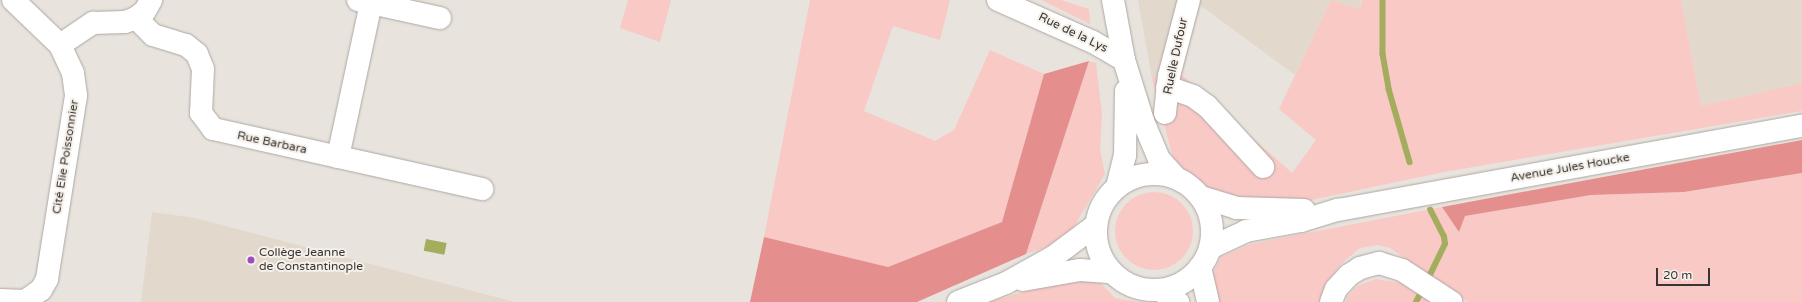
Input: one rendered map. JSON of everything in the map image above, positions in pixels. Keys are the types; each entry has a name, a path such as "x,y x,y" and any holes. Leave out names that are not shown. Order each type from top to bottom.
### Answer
{"street":[{"path":"0,11 12,0"},
{"name":"Cité Elie Poissonnier","path":"0,300 25,301 41,290 47,279 75,107 73,73 60,45 12,0"},
{"path":"60,45 93,23 125,22 136,18 145,11 151,0"},
{"name":"Rue de la Lys","path":"998,0 1093,42 1124,60"},
{"path":"1112,0 1124,60 1150,141 1159,159 1175,177 1192,187 1201,197 1212,222 1210,248 1200,268 1186,281 1160,290"},
{"name":"Ruelle Dufour","path":"1165,113 1168,87 1188,0"},
{"path":"338,157 364,1 440,18"},
{"name":"Rue Barbara","path":"136,18 152,35 186,45 197,54 203,69 201,113 213,129 482,189"},
{"path":"1117,187 1125,156 1127,127 1124,60"},
{"path":"1168,87 1186,92 1207,106 1263,167"},
{"name":"Avenue Jules Houcke","path":"1210,248 1246,231 1301,221 1338,210 1802,126"},
{"path":"1175,177 1148,174 1128,179 1117,187 1104,201 1096,225 1100,254 1112,272 1134,286 1160,290 1178,302"},
{"name":"Avenue Jules Houcke","path":"1201,197 1236,208 1338,210"},
{"path":"958,302 1006,283 1065,250 1096,225"},
{"path":"1331,302 1345,279 1367,265 1388,264 1413,277 1444,297"},
{"path":"1200,268 1208,302"},
{"path":"1006,283 1080,270 1112,272"}],"shaded area":[{"path":"628,0 671,0 660,42 620,28"},
{"path":"810,0 950,0 940,40 893,26 864,111 935,141 954,130 990,50 1044,74 1002,222 888,267 764,237"},
{"path":"1041,0 1061,0 1089,9 1090,24"},
{"path":"1138,0 1331,0 1295,75 1200,5 1182,75 1152,78"},
{"path":"1331,0 1361,0 1360,9"},
{"path":"1331,0 1360,9 1362,0 1681,0 1701,106 1802,83 1802,111 1444,172 1302,202 1224,199 1174,162 1152,78 1182,75 1292,173 1316,140 1279,109"},
{"path":"1681,0 1802,0 1802,83 1701,106"},
{"path":"1089,61 1096,63 1102,114 1100,149 1105,174 1071,232 1059,243 1026,254"},
{"path":"1089,61 1026,254 917,302 750,302 764,237 888,267 1002,222 1044,74"},
{"path":"1802,140 1802,173 1684,192 1591,195 1465,216 1459,232 1442,207"},
{"path":"1802,173 1802,302 1468,302 1390,248 1378,245 1360,248 1342,263 1332,276 1320,302 1218,302 1212,275 1221,257 1251,244 1442,207 1459,231 1465,216 1591,195 1684,192"},
{"path":"1154,192 1169,195 1181,204 1190,216 1193,231 1190,246 1181,258 1169,267 1154,270 1139,267 1127,258 1118,246 1115,231 1118,216 1127,204 1139,195"},
{"name":"Collège Jeanne de Constantinople","path":"152,212 195,218 515,302 141,302"},
{"path":"426,239 447,243 444,255 424,251"},
{"path":"1096,278 1115,298 1138,302 989,302 1033,289"},
{"path":"1376,279 1401,283 1434,302 1346,302 1347,297 1357,286"}],"waterway":[{"path":"1383,0 1383,54 1389,89 1410,162"},
{"path":"1427,281 1445,244 1444,237 1430,210"},
{"path":"1416,302 1423,289"}],"place":[{"name":"Collège Jeanne de Constantinople","path":"251,260"}]}
